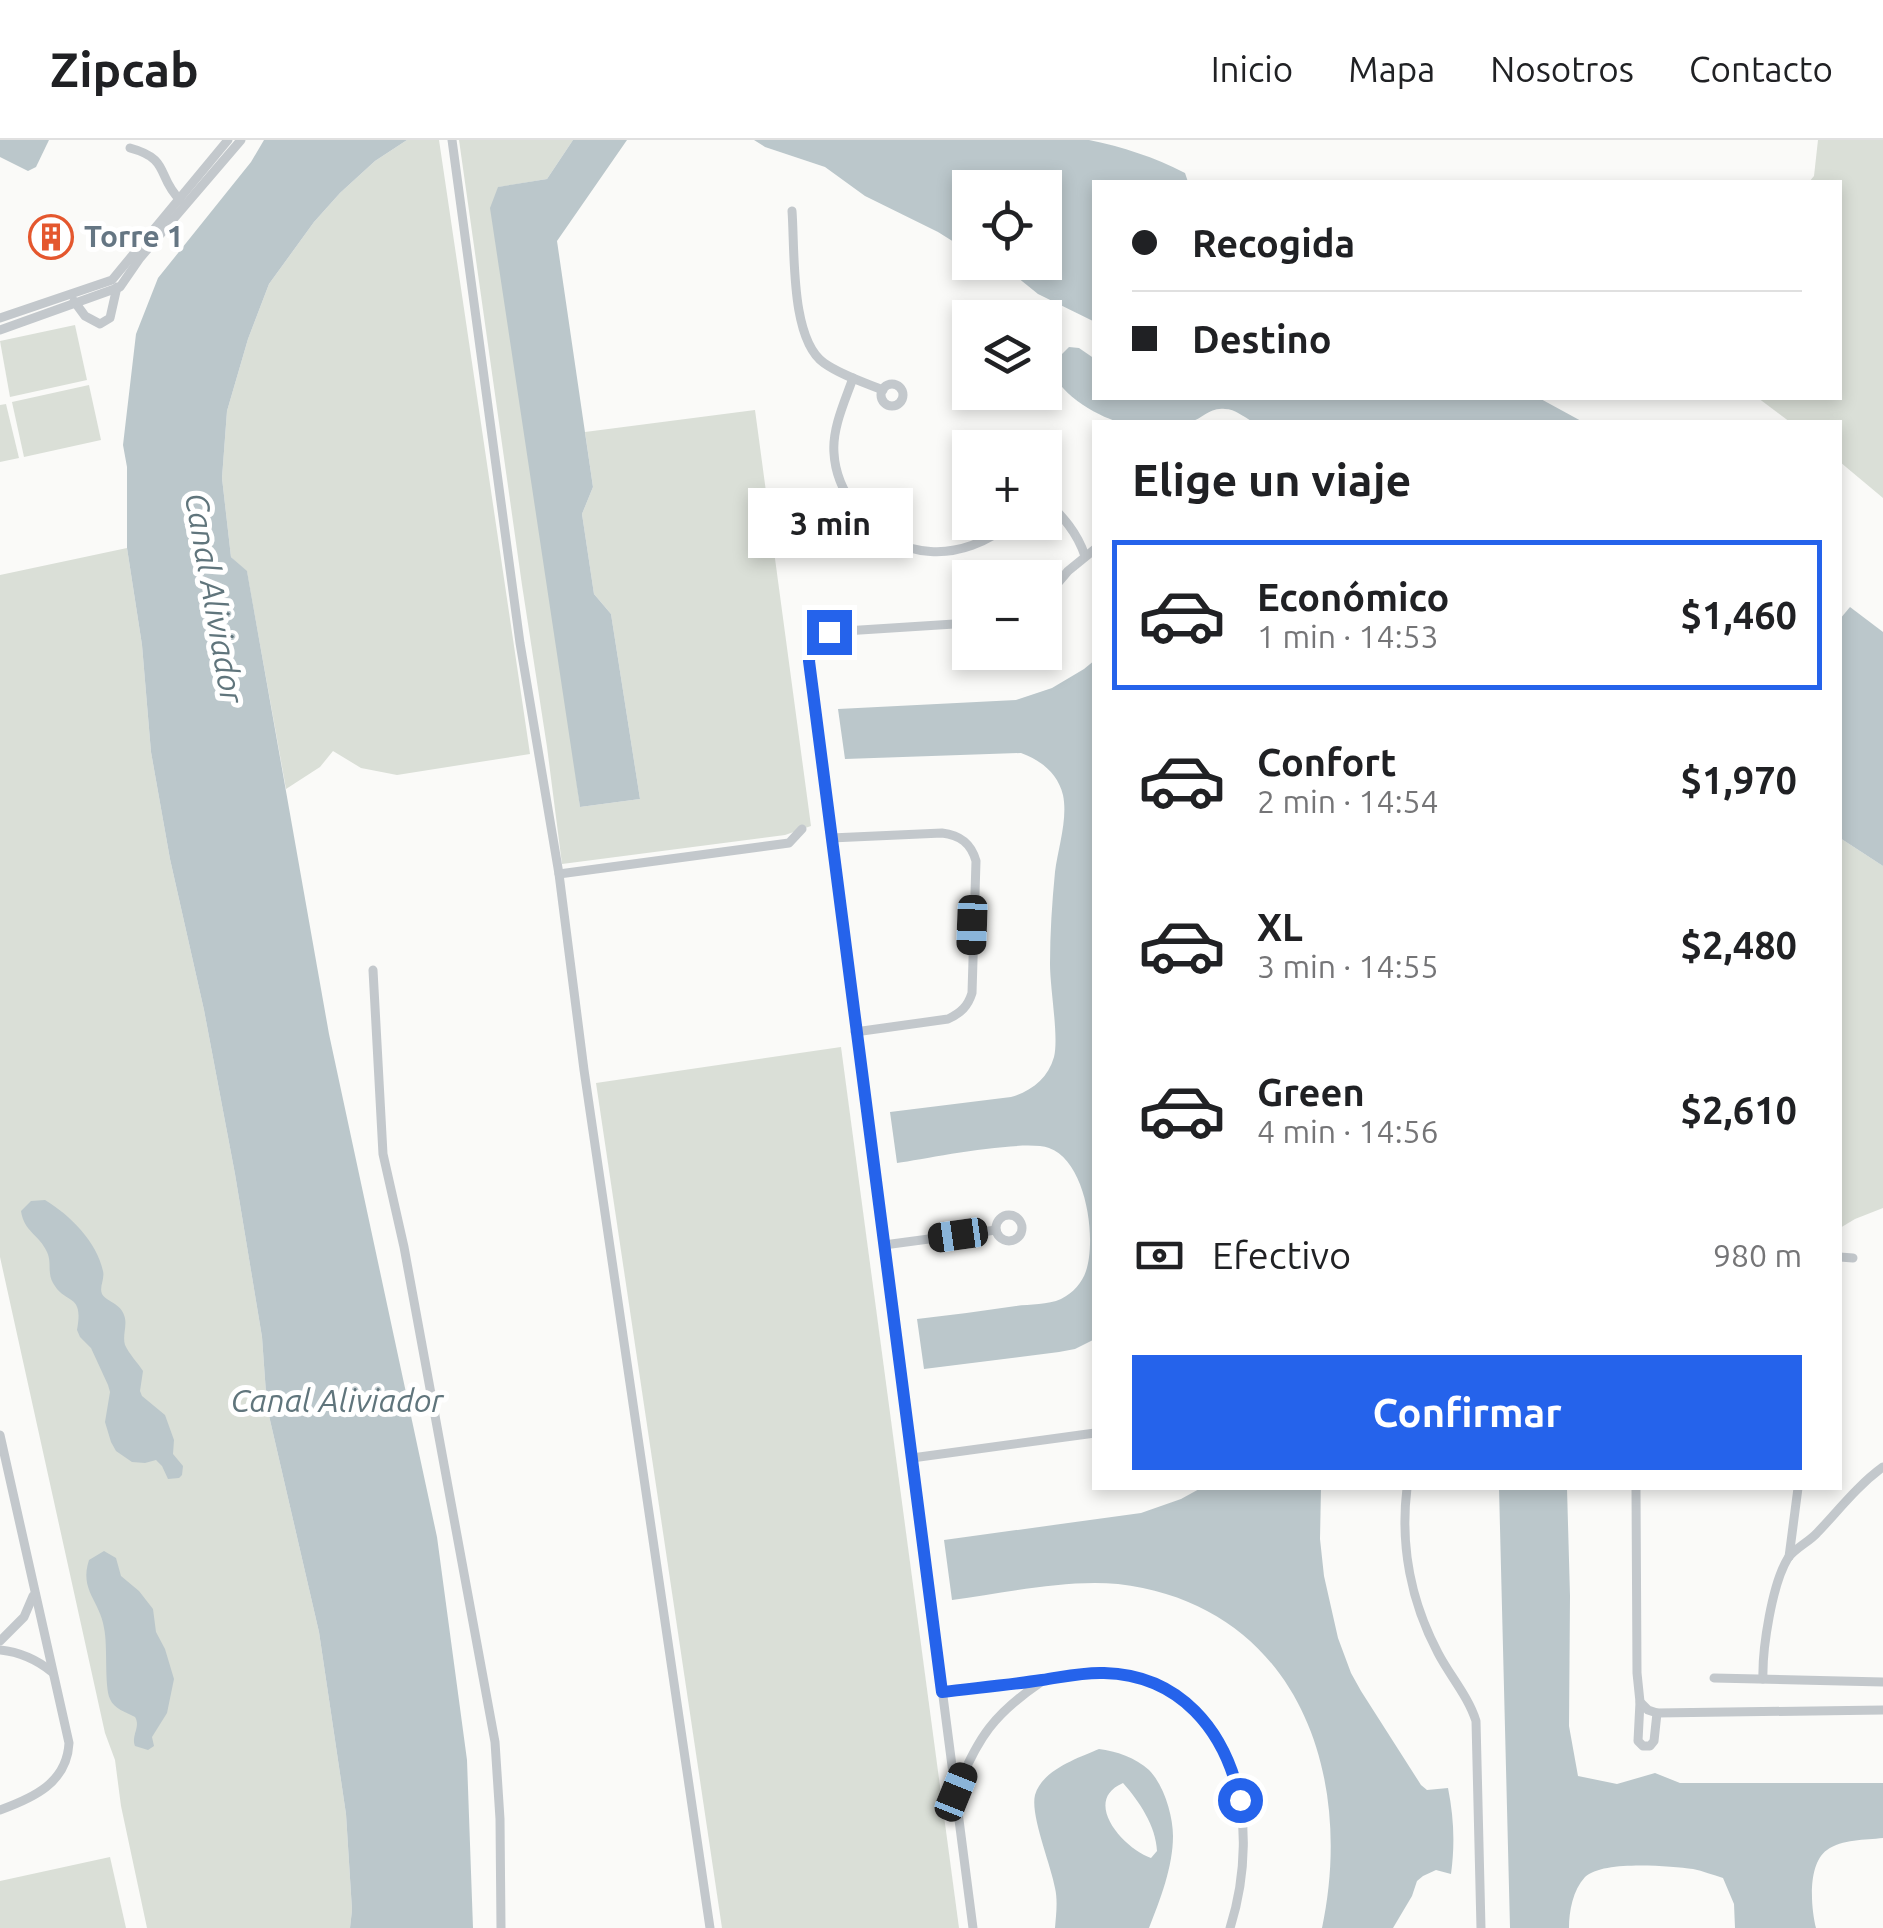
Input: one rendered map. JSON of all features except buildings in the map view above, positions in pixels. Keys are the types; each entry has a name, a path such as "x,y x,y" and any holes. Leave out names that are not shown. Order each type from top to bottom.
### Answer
{"street":[{"path":"0,330 126,282 228,140"},
{"path":"183,201 241,140"},
{"path":"452,140 520,643 559,874 710,1928"},
{"path":"130,148 157,160 183,201"},
{"path":"792,210 798,313 804,335 824,363 883,390"},
{"path":"73,299 92,322 106,322 112,314 115,284"},
{"path":"0,318 73,299"},
{"path":"853,378 836,427 833,451 845,494 860,516 884,537 907,549 963,550 987,540"},
{"path":"1062,515 1079,537 1085,556"},
{"path":"1062,578 1092,551"},
{"path":"952,624 829,632 815,640 809,661 973,1928"},
{"path":"559,874 789,842 802,829"},
{"path":"831,838 955,834 970,846 976,861 972,993 967,1005 948,1018 856,1032"},
{"path":"373,970 383,1154 404,1247 495,1742 501,1928"},
{"path":"884,1244 996,1230"},
{"path":"1842,1257 1853,1258"},
{"path":"912,1458 1092,1432"},
{"path":"0,1435 66,1728 68,1756 64,1768 44,1790 0,1810"},
{"path":"1789,1557 1883,1467"},
{"path":"1406,1490 1405,1540 1419,1609 1431,1640 1476,1720 1480,1928"},
{"path":"1636,1490 1638,1741 1643,1746 1654,1741 1657,1713"},
{"path":"1762,1679 1762,1654 1773,1602 1789,1557 1798,1490"},
{"path":"0,1642 24,1617 34,1588"},
{"path":"0,1650 20,1653 52,1672"},
{"path":"942,1692 1105,1673 1158,1685 1192,1707 1217,1736 1237,1783 1243,1822 1242,1881 1230,1928"},
{"path":"1714,1678 1883,1682"},
{"path":"956,1792 989,1726 1045,1680"},
{"path":"1640,1702 1657,1713 1883,1710"}],"shaded area":[{"path":"407,140 439,140 530,754 397,775 361,768 333,751 320,767 286,789 247,572 231,557 222,478 227,411 269,284 340,193 375,161"},
{"path":"459,140 573,140 547,179 499,187 580,807 640,799 611,614 594,594 582,514 593,487 585,432 755,410 811,826 785,835 562,864"},
{"path":"1818,140 1883,140 1883,498 1842,464 1842,420 1787,420 1761,400 1842,400 1842,180 1811,180"},
{"path":"75,325 87,380 10,397 0,341"},
{"path":"89,385 101,440 24,457 12,402"},
{"path":"6,404 19,458 0,462 0,405"},
{"path":"127,548 142,645 151,752 235,1174 262,1337 267,1407 319,1632 346,1814 350,1928 147,1928 115,1760 105,1733 0,1257 0,575"},
{"path":"1842,839 1883,866 1883,1208 1842,1227"},
{"path":"841,1047 959,1928 722,1928 596,1083"},
{"path":"110,1857 126,1928 0,1928 0,1881"}],"water":[{"path":"0,140 49,140 36,167 28,171 0,157"},
{"name":"Canal Aliviador","path":"264,140 407,140 375,161 340,193 269,284 227,411 222,478 231,557 247,571 329,1034 437,1537 467,1760 473,1928 350,1928 346,1814 319,1632 267,1407 262,1337 235,1174 151,752 142,645 127,548 127,467 123,445 136,334 158,278 251,162"},
{"path":"573,140 627,140 557,241 593,487 582,514 594,594 611,614 640,799 580,807 490,208 498,187 547,179"},
{"path":"754,140 1089,140 1162,162 1185,173 1187,180 1092,180 1092,321 1062,306 1062,300 1038,294 1021,280 1062,280 1062,170 952,170 952,241 865,196 825,167"},
{"path":"1069,347 1079,348 1092,357 1092,400 1543,400 1579,420 1250,420 1232,410 1219,409 1195,420 1114,420 1062,387 1062,354"},
{"path":"1850,607 1883,632 1883,866 1842,839 1842,617"},
{"path":"1092,662 1092,1340 1059,1352 924,1369 917,1319 1056,1301 1073,1291 1086,1271 1090,1240 1086,1202 1072,1168 1062,1156 1049,1148 1019,1146 897,1163 890,1112 1011,1097 1032,1087 1048,1071 1055,1048 1050,941 1063,795 1053,774 1021,753 845,759 838,709 1016,700 1052,688"},
{"path":"45,1200 73,1221 100,1260 102,1294 124,1315 125,1345 143,1371 140,1391 165,1415 174,1440 173,1454 183,1466 179,1478 168,1479 156,1460 132,1462 116,1451 111,1442 105,1422 108,1385 91,1348 77,1330 76,1304 53,1283 47,1252 28,1228 21,1211 31,1201"},
{"path":"1197,1490 1321,1490 1324,1576 1338,1638 1351,1673 1421,1785 1427,1790 1448,1788 1450,1799 1451,1874 1436,1870 1417,1881 1393,1928 1322,1928 1330,1869 1329,1811 1319,1756 1299,1705 1269,1661 1230,1625 1179,1598 1118,1584 1057,1585 952,1600 944,1540 1141,1513"},
{"path":"1499,1490 1567,1490 1569,1726 1578,1776 1617,1784 1655,1773 1680,1783 1883,1783 1883,1838 1833,1846 1821,1857 1813,1876 1816,1928 1735,1928 1734,1904 1723,1878 1693,1869 1637,1865 1606,1868 1585,1877 1577,1888 1569,1928 1510,1928"},
{"path":"104,1551 116,1558 121,1576 153,1609 156,1632 174,1679 167,1713 152,1737 154,1746 148,1750 135,1746 135,1717 114,1705 108,1693 104,1628 87,1579 89,1560"},
{"path":"1099,1749 1125,1756 1149,1770 1167,1801 1173,1828 1171,1860 1149,1928 1055,1928 1056,1893 1038,1827 1035,1795 1053,1772","holes":["1123,1783 1154,1832 1157,1851 1151,1858 1119,1835 1106,1812 1111,1791"]}],"place":[{"name":"Torre 1","path":"51,237"}],"route":[{"path":"829,632 815,640 809,661 942,1692 1105,1673 1139,1678 1176,1696 1206,1722 1226,1752 1240,1800"}]}
